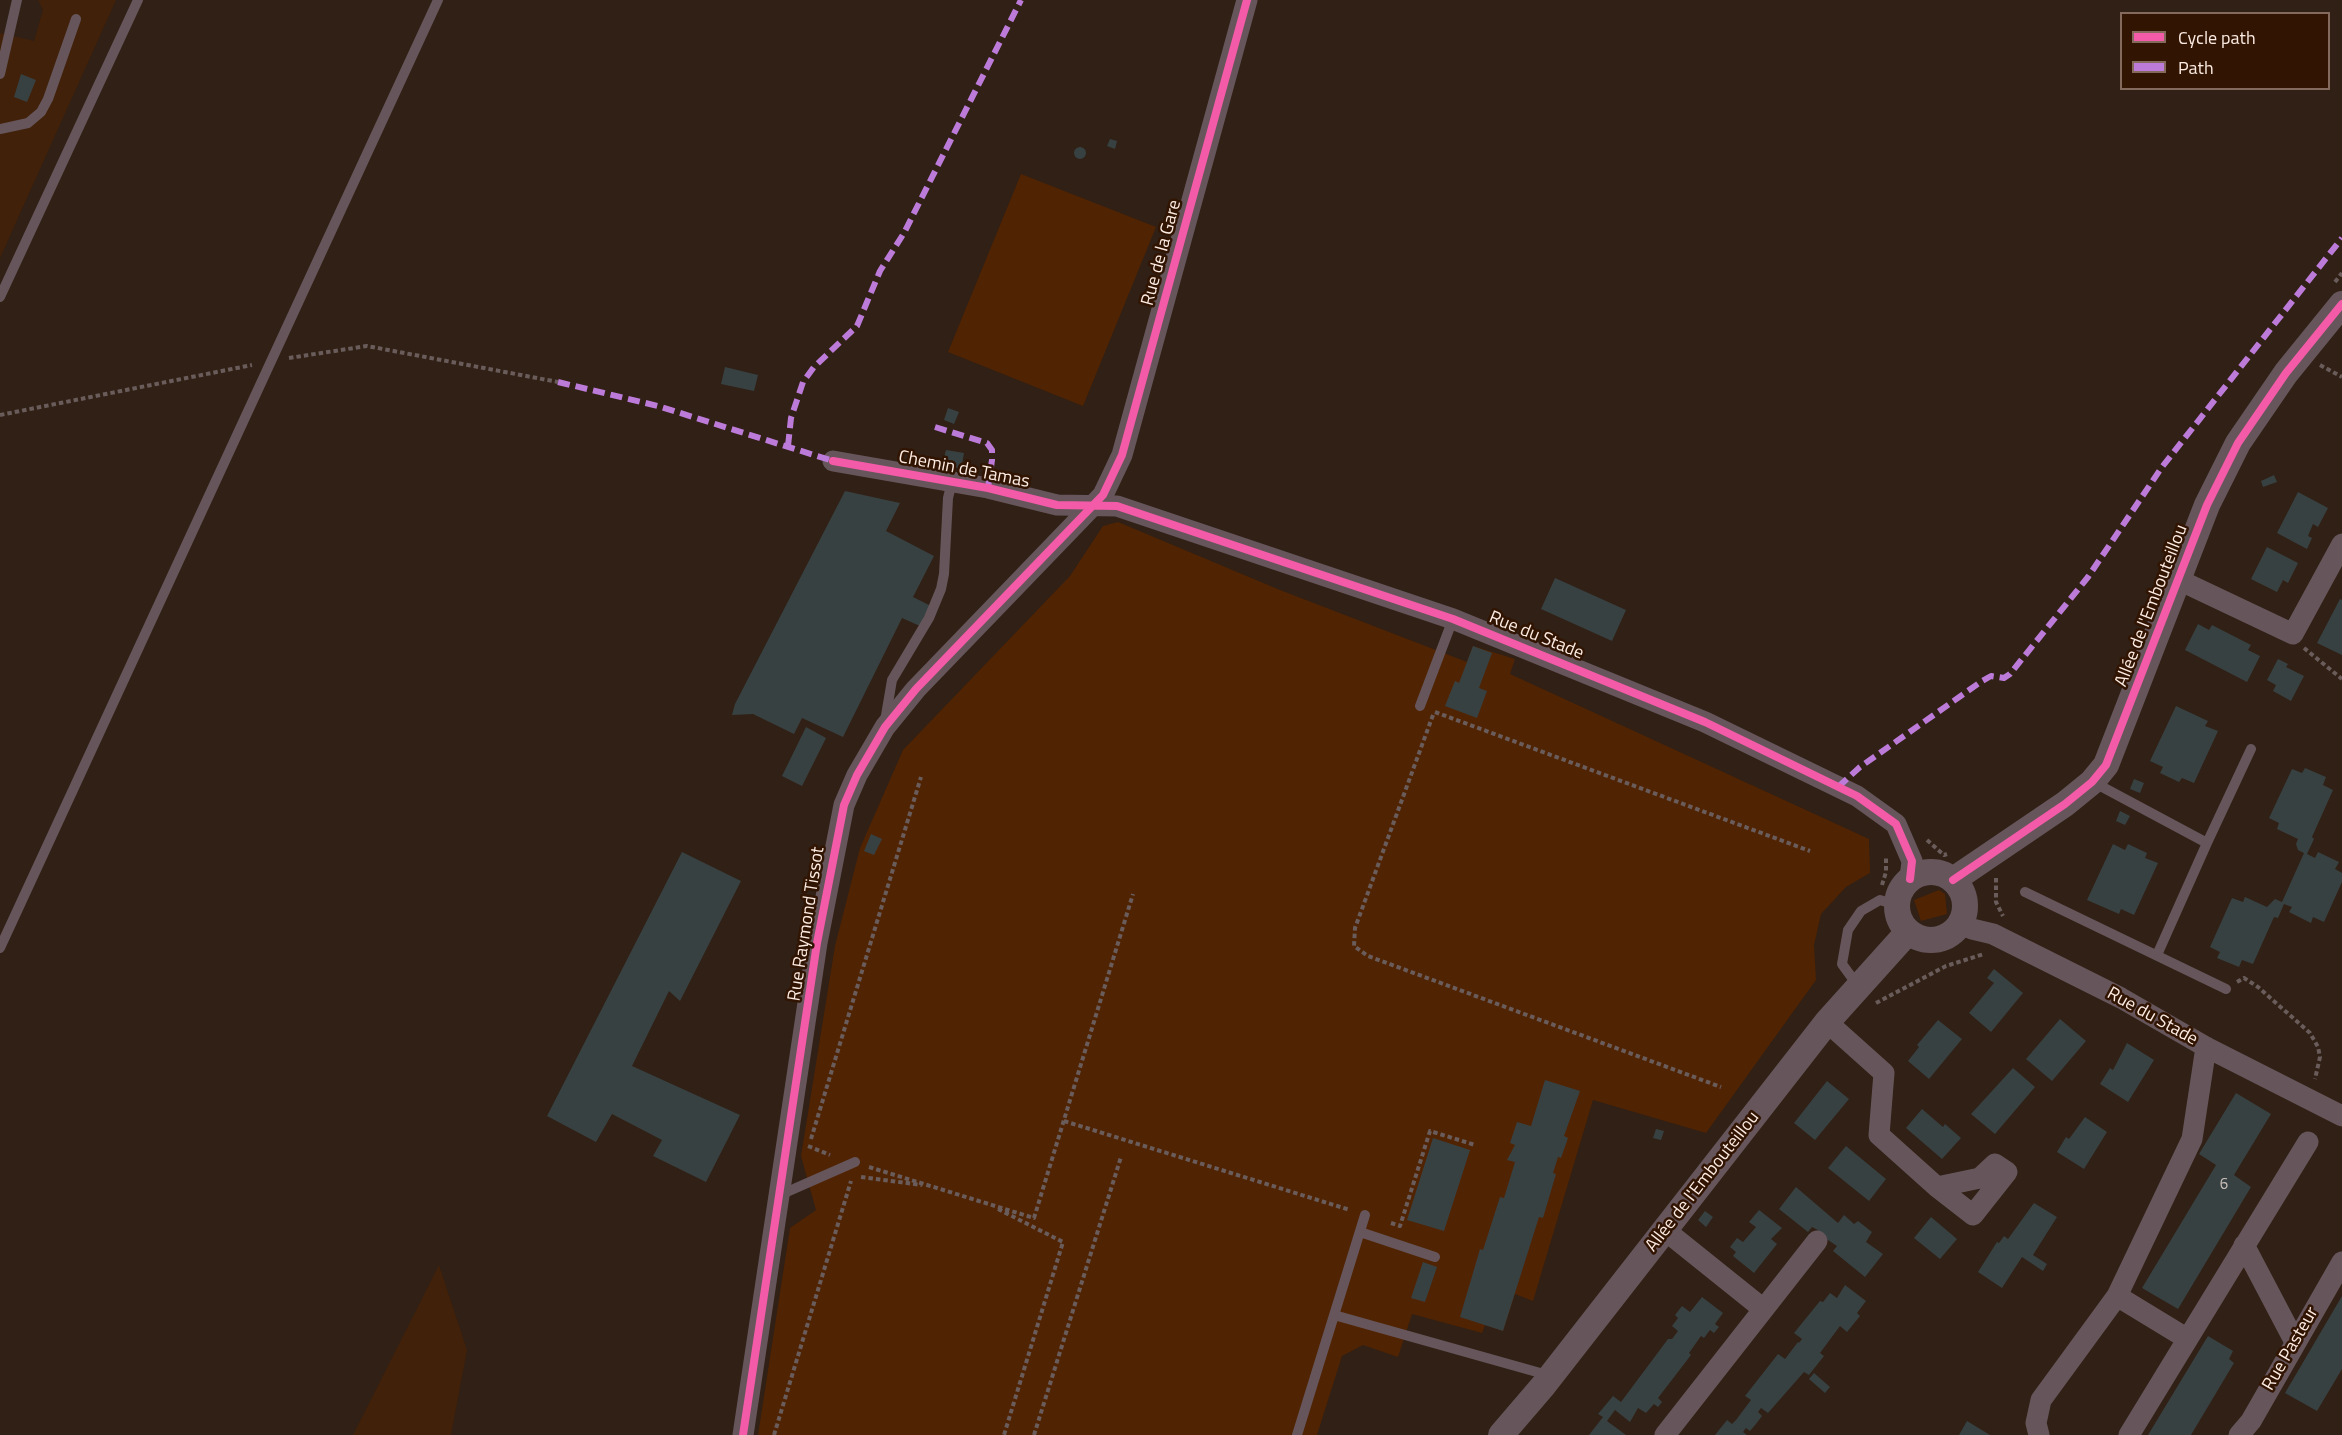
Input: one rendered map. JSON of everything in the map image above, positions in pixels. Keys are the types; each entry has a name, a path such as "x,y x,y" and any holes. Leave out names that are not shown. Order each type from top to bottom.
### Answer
{"street":[{"name":"Rue de la Gare","path":"1090,506 1103,495 1122,455 1247,0"},
{"name":"Allée de l'Embouteillou","path":"1953,880 2092,782 2106,765 2206,505 2238,443 2286,373 2342,304"},
{"name":"Chemin de Tamas","path":"833,461 1021,495 1057,505 1090,506"},
{"name":"Rue du Stade","path":"1090,506 1117,506 1453,619 1705,722 1857,796 1896,824 1912,861 1910,879"},
{"name":"Rue Raymond Tissot","path":"743,1435 831,860 844,805 856,775 885,727 916,689 1067,534 1090,506"},
{"path":"2178,580 2293,634 2342,544"},
{"path":"1924,872 1940,873 1953,880 1962,893 1965,908 1961,923 1951,934 1937,940 1922,939 1908,932 1899,920 1896,905 1900,890 1910,879 1924,872"},
{"name":"Rue du Stade","path":"1961,923 1972,929 1994,934 2110,992 2206,1047 2342,1116"},
{"name":"Allée de l'Embouteillou","path":"1501,1435 1666,1231 1827,1022 1908,932"},
{"path":"1827,1022 1884,1073 1879,1135 1937,1187"},
{"path":"2039,1435 2036,1424 2041,1400 2117,1296 2192,1139 2206,1047"},
{"path":"2129,1435 2186,1338 2308,1142"},
{"path":"1666,1231 1762,1308"},
{"path":"1665,1435 1762,1308 1817,1241"},
{"path":"2244,1245 2295,1342"},
{"name":"Rue Pasteur","path":"2239,1435 2251,1421 2342,1262"},
{"path":"2117,1296 2186,1338"}],"lane":[{"path":"0,74 16,0"},
{"path":"0,297 138,0"},
{"path":"0,948 438,0"},
{"path":"0,129 27,123 41,112 48,99 76,19"},
{"path":"885,727 892,680 929,618 940,589 944,573 948,498 952,482"},
{"path":"1420,706 1453,619"},
{"path":"2157,955 2251,749"},
{"path":"2092,782 2207,843"},
{"path":"2025,892 2226,988"},
{"path":"1858,986 1842,964 1848,930 1861,911 1880,900 1896,905"},
{"path":"780,1195 855,1162"},
{"path":"1297,1435 1365,1215"},
{"path":"1360,1232 1435,1257"},
{"path":"1334,1315 1551,1376"}],"path":[{"path":"2293,634 2303,648 2342,679"},
{"path":"1420,706 1810,851"},
{"path":"1434,712 1355,928 1354,946 1368,956 1721,1087"},
{"path":"921,777 808,1148 1034,1218 1133,894"},
{"path":"2226,988 2244,978 2310,1033 2318,1047 2320,1058 2307,1098"},
{"path":"1064,1121 1400,1226 1430,1131 1475,1144"},
{"path":"1034,1435 1121,1157"},
{"path":"774,1435 853,1176 934,1187"},
{"path":"987,1203 1063,1242 1004,1435"}],"shaded area":[{"path":"38,0 116,0 0,258 0,33 34,41 43,10"},
{"path":"1021,174 1156,227 1083,406 948,352"},
{"path":"1118,522 1280,590 1467,662 1473,646 1515,659 1510,674 1869,839 1870,873 1846,887 1821,914 1814,945 1816,980 1706,1133 1593,1100 1533,1301 1515,1294 1503,1331 1485,1325 1482,1333 1412,1314 1398,1357 1363,1345 1342,1356 1317,1435 758,1435 790,1228 816,1210 801,1156 835,946 860,848 903,750 1070,576 1103,526"},
{"path":"1939,890 1945,894 1947,914 1921,921 1914,900"},
{"path":"439,1265 467,1350 451,1435 353,1435"}],"building":[{"path":"21,74 36,80 27,102 14,97"},
{"path":"1110,139 1117,141 1115,149 1107,146"},
{"path":"1080,147 1086,153 1080,159 1074,153"},
{"path":"725,367 758,375 754,391 721,384"},
{"path":"948,408 959,412 954,424 944,420"},
{"path":"946,450 964,453 961,469 942,465"},
{"path":"2274,475 2277,482 2263,487 2261,481"},
{"path":"845,491 900,503 886,531 934,556 913,597 931,606 920,626 902,618 843,737 802,718 794,734 753,714 732,715 735,704"},
{"path":"2298,492 2328,508 2318,527 2313,524 2308,536 2312,538 2307,549 2277,533"},
{"path":"2267,547 2298,563 2288,583 2283,580 2277,592 2251,579"},
{"path":"1555,578 1626,610 1612,641 1541,609"},
{"path":"2340,599 2342,600 2342,655 2317,643"},
{"path":"2198,624 2209,630 2212,625 2251,645 2248,650 2260,656 2247,682 2185,650"},
{"path":"1473,646 1492,653 1479,688 1487,691 1477,718 1445,706 1455,681 1459,683"},
{"path":"2278,659 2288,664 2286,667 2304,676 2291,701 2273,691 2276,685 2267,680"},
{"path":"2176,706 2208,721 2205,726 2218,731 2194,783 2182,778 2179,782 2160,773 2163,767 2150,761"},
{"path":"806,727 826,738 802,786 782,776"},
{"path":"2305,768 2326,777 2323,785 2333,790 2307,854 2315,858 2318,852 2339,862 2335,869 2342,873 2342,882 2324,922 2313,917 2311,923 2289,912 2292,907 2284,904 2278,918 2274,917 2253,964 2242,960 2239,967 2217,958 2220,952 2210,947 2232,898 2243,902 2245,897 2267,907 2275,899 2282,902 2304,853 2298,850 2296,844 2298,839 2277,829 2279,823 2269,818 2292,769 2302,773"},
{"path":"2134,779 2144,783 2140,793 2130,789"},
{"path":"2120,811 2130,816 2125,825 2116,821"},
{"path":"871,834 882,839 874,855 864,851"},
{"path":"2113,844 2125,850 2128,844 2147,853 2145,858 2158,863 2134,915 2121,909 2119,914 2087,900"},
{"path":"682,852 741,881 680,1001 669,991 632,1066 740,1115 706,1182 653,1156 662,1140 612,1114 596,1142 547,1116"},
{"path":"1994,969 2023,993 1991,1032 1969,1013 1994,983 1987,978"},
{"path":"2060,1019 2086,1041 2052,1081 2026,1059"},
{"path":"1938,1020 1962,1039 1929,1079 1908,1061 1919,1047 1917,1045"},
{"path":"2127,1043 2154,1060 2128,1102 2100,1084 2110,1068 2113,1070"},
{"path":"2013,1068 2035,1087 1995,1134 1971,1114"},
{"path":"1545,1080 1580,1091 1564,1136 1568,1138 1553,1173 1556,1174 1543,1218 1539,1217 1503,1331 1460,1317 1480,1249 1483,1250 1500,1197 1504,1198 1515,1162 1507,1160 1515,1145 1510,1143 1517,1122 1531,1126"},
{"path":"1827,1081 1849,1099 1815,1140 1794,1123"},
{"path":"2236,1093 2271,1114 2234,1175 2251,1187 2178,1309 2142,1288 2216,1165 2199,1154"},
{"path":"1922,1109 1943,1127 1945,1124 1961,1138 1942,1159 1906,1128"},
{"path":"2085,1117 2107,1132 2084,1169 2057,1152 2066,1137 2069,1139"},
{"path":"1656,1129 1664,1131 1661,1140 1653,1138"},
{"path":"1433,1138 1470,1150 1444,1231 1407,1220"},
{"path":"1846,1146 1886,1179 1869,1201 1828,1168"},
{"path":"1796,1187 1838,1223 1844,1215 1854,1224 1858,1221 1872,1232 1866,1242 1883,1254 1865,1277 1833,1251 1837,1246 1816,1232 1818,1230 1812,1227 1808,1232 1779,1209"},
{"path":"2034,1203 2057,1217 2033,1255 2047,1264 2043,1271 2022,1257 2002,1288 1978,1272 1997,1242 1999,1243 2004,1236 2008,1239"},
{"path":"1759,1210 1782,1228 1771,1239 1777,1244 1754,1273 1733,1256 1736,1252 1730,1247 1737,1238 1743,1242 1756,1227 1749,1222"},
{"path":"1705,1211 1713,1217 1706,1227 1698,1220"},
{"path":"1931,1217 1957,1239 1940,1259 1914,1238"},
{"path":"1423,1262 1437,1267 1425,1302 1411,1298"},
{"path":"1845,1285 1866,1301 1857,1313 1860,1316 1847,1332 1840,1326 1820,1353 1824,1356 1809,1375 1804,1372 1768,1413 1761,1408 1758,1412 1762,1416 1756,1424 1750,1431 1746,1428 1743,1432 1747,1435 1715,1435 1727,1420 1732,1424 1736,1420 1751,1400 1745,1396 1778,1354 1785,1359 1799,1343 1802,1339 1794,1333 1820,1301 1823,1302 1830,1293 1837,1298"},
{"path":"2342,1296 2342,1369 2317,1411 2285,1393"},
{"path":"1702,1297 1723,1313 1715,1324 1719,1327 1714,1333 1710,1330 1704,1338 1701,1336 1689,1353 1691,1355 1658,1398 1662,1402 1658,1407 1654,1404 1646,1413 1638,1408 1630,1422 1615,1410 1607,1421 1626,1435 1589,1435 1603,1417 1598,1414 1613,1396 1621,1402 1668,1339 1672,1339 1678,1331 1672,1326 1678,1318 1675,1315 1682,1306 1690,1312"},
{"path":"2208,1336 2233,1351 2229,1359 2234,1363 2191,1435 2148,1435"},
{"path":"1814,1373 1830,1387 1825,1393 1809,1379"},
{"path":"1967,1421 1990,1435 1959,1435"}],"marked path":[{"path":"788,446 791,418 803,382 814,367 857,326 880,271 904,233 1021,0"},
{"path":"1838,787 1860,767 1982,681 1991,676 2004,678 2010,674 2088,577 2162,467 2342,238"},
{"path":"558,382 658,406 833,461"},
{"path":"935,427 987,443 992,450 988,488"}],"cycle path":[{"path":"743,1435 817,943 844,805 857,775 885,727 916,689 1103,495 1122,455 1247,0"},
{"path":"1953,880 2065,804 2092,782 2106,765 2207,505 2238,443 2286,373 2342,304"},
{"path":"833,461 988,488 1057,505 1117,506 1453,619 1705,722 1857,796 1896,824 1912,861 1910,879"}]}
